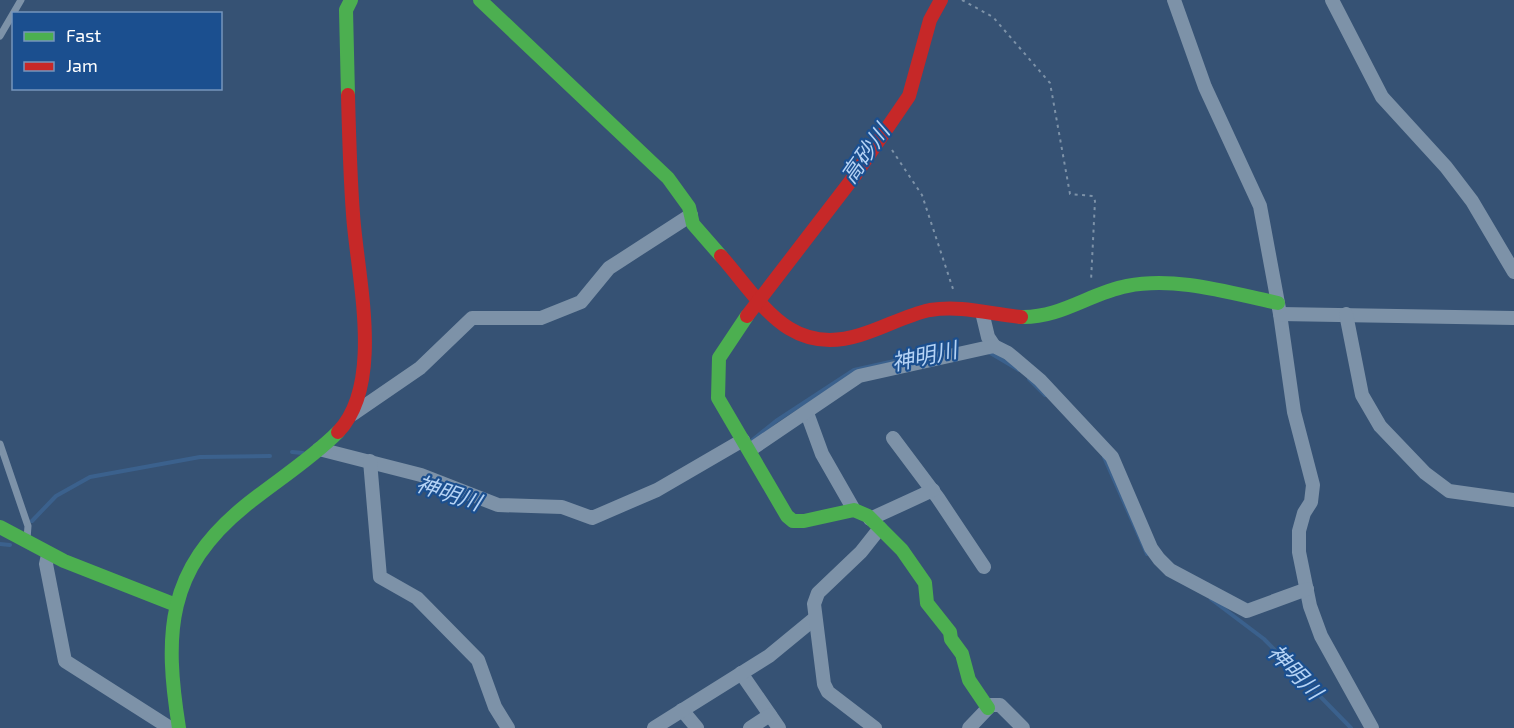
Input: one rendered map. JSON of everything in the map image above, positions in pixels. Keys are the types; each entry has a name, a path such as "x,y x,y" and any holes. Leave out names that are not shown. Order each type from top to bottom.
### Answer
{"street":[{"path":"480,0 669,178 689,207 693,224 758,299 794,335 808,341 843,342 914,314 960,309 1029,318 1046,316 1135,284 1153,283 1279,308 1346,314 1514,318"},
{"path":"855,510 793,521 787,516 718,398 719,358 758,299 854,178 909,96 930,20 941,0"},
{"path":"1174,0 1205,87 1260,206 1279,308 1294,412 1313,485 1311,502 1304,513 1299,531 1299,552 1321,636 1352,697 1372,728"},
{"path":"1332,0 1382,97 1446,167 1472,201 1514,272"},
{"path":"347,3 353,215 364,356 352,414"},
{"path":"179,728 172,689 176,604 185,579 199,552 229,520 319,449 352,414 420,368 472,318 541,318 581,302 609,268 691,215"},
{"path":"982,312 988,337 994,346 1008,353 1040,381 1112,457 1151,548 1170,570 1246,611 1307,589"},
{"path":"1346,314 1362,395 1380,426 1425,473 1449,491 1514,500"},
{"path":"319,449 421,475 498,505 562,507 592,518 657,490 747,445 807,413 859,376 994,346"},
{"path":"807,413 822,454 855,510 875,524 902,550 925,583 927,603 950,632 951,639 962,654 969,680 988,708"},
{"path":"893,438 933,490 984,567"},
{"path":"370,461 380,577 417,598 478,660 495,707 508,728"},
{"path":"875,728 828,692 822,675 813,619 814,604 818,593 861,552 875,524 933,490"},
{"path":"0,527 48,555 112,582 176,604"},
{"path":"48,555 46,564 65,661 170,728"},
{"path":"654,728 769,656 813,619"},
{"path":"741,674 779,728"},
{"path":"969,728 991,705 1000,705 1023,728"},
{"path":"682,710 697,728"},
{"path":"750,728 770,715"}],"lane":[{"path":"0,36 12,15"},
{"path":"0,444 28,526 27,544"}],"path":[{"path":"962,0 993,17 1050,83 1070,194 1093,196 1095,201 1090,252 1091,299"},
{"path":"882,136 922,195 960,309"}],"waterway":[{"name":"神明川","path":"750,442 776,421 854,370 939,351"},
{"name":"神明川","path":"987,351 1019,370"},
{"name":"神明川","path":"1029,379 1045,395"},
{"name":"神明川","path":"292,452 303,453"},
{"name":"神明川","path":"32,521 56,496 90,477 200,457 270,456"},
{"name":"神明川","path":"1104,457 1147,554"},
{"name":"神明川","path":"0,544 10,545"},
{"name":"神明川","path":"1211,599 1264,639 1351,728"}],"traffic: fast":[{"path":"348,95 346,10 351,0"},
{"path":"480,0 668,178 689,207 693,224 721,256"},
{"path":"1021,317 1049,314 1113,289 1146,283 1184,284 1278,303"},
{"path":"747,316 719,358 718,398 787,516 793,521 804,521 854,510 868,516 902,550 925,583 927,603 950,632 951,639 962,654 969,680 988,708"},
{"path":"179,728 174,694 172,633 185,580 199,554 219,530 245,506 338,432"},
{"path":"0,527 64,561 176,605"}],"traffic: jam":[{"path":"747,316 853,178 909,96 930,20 941,0"},
{"path":"338,432 352,411 361,386 365,328 352,199 348,95"},
{"path":"721,256 764,307 779,321 796,332 814,339 835,340 860,335 930,310 964,309 1021,317"}],"water label":[{"name":"高砂川","path":"864,153"}]}
